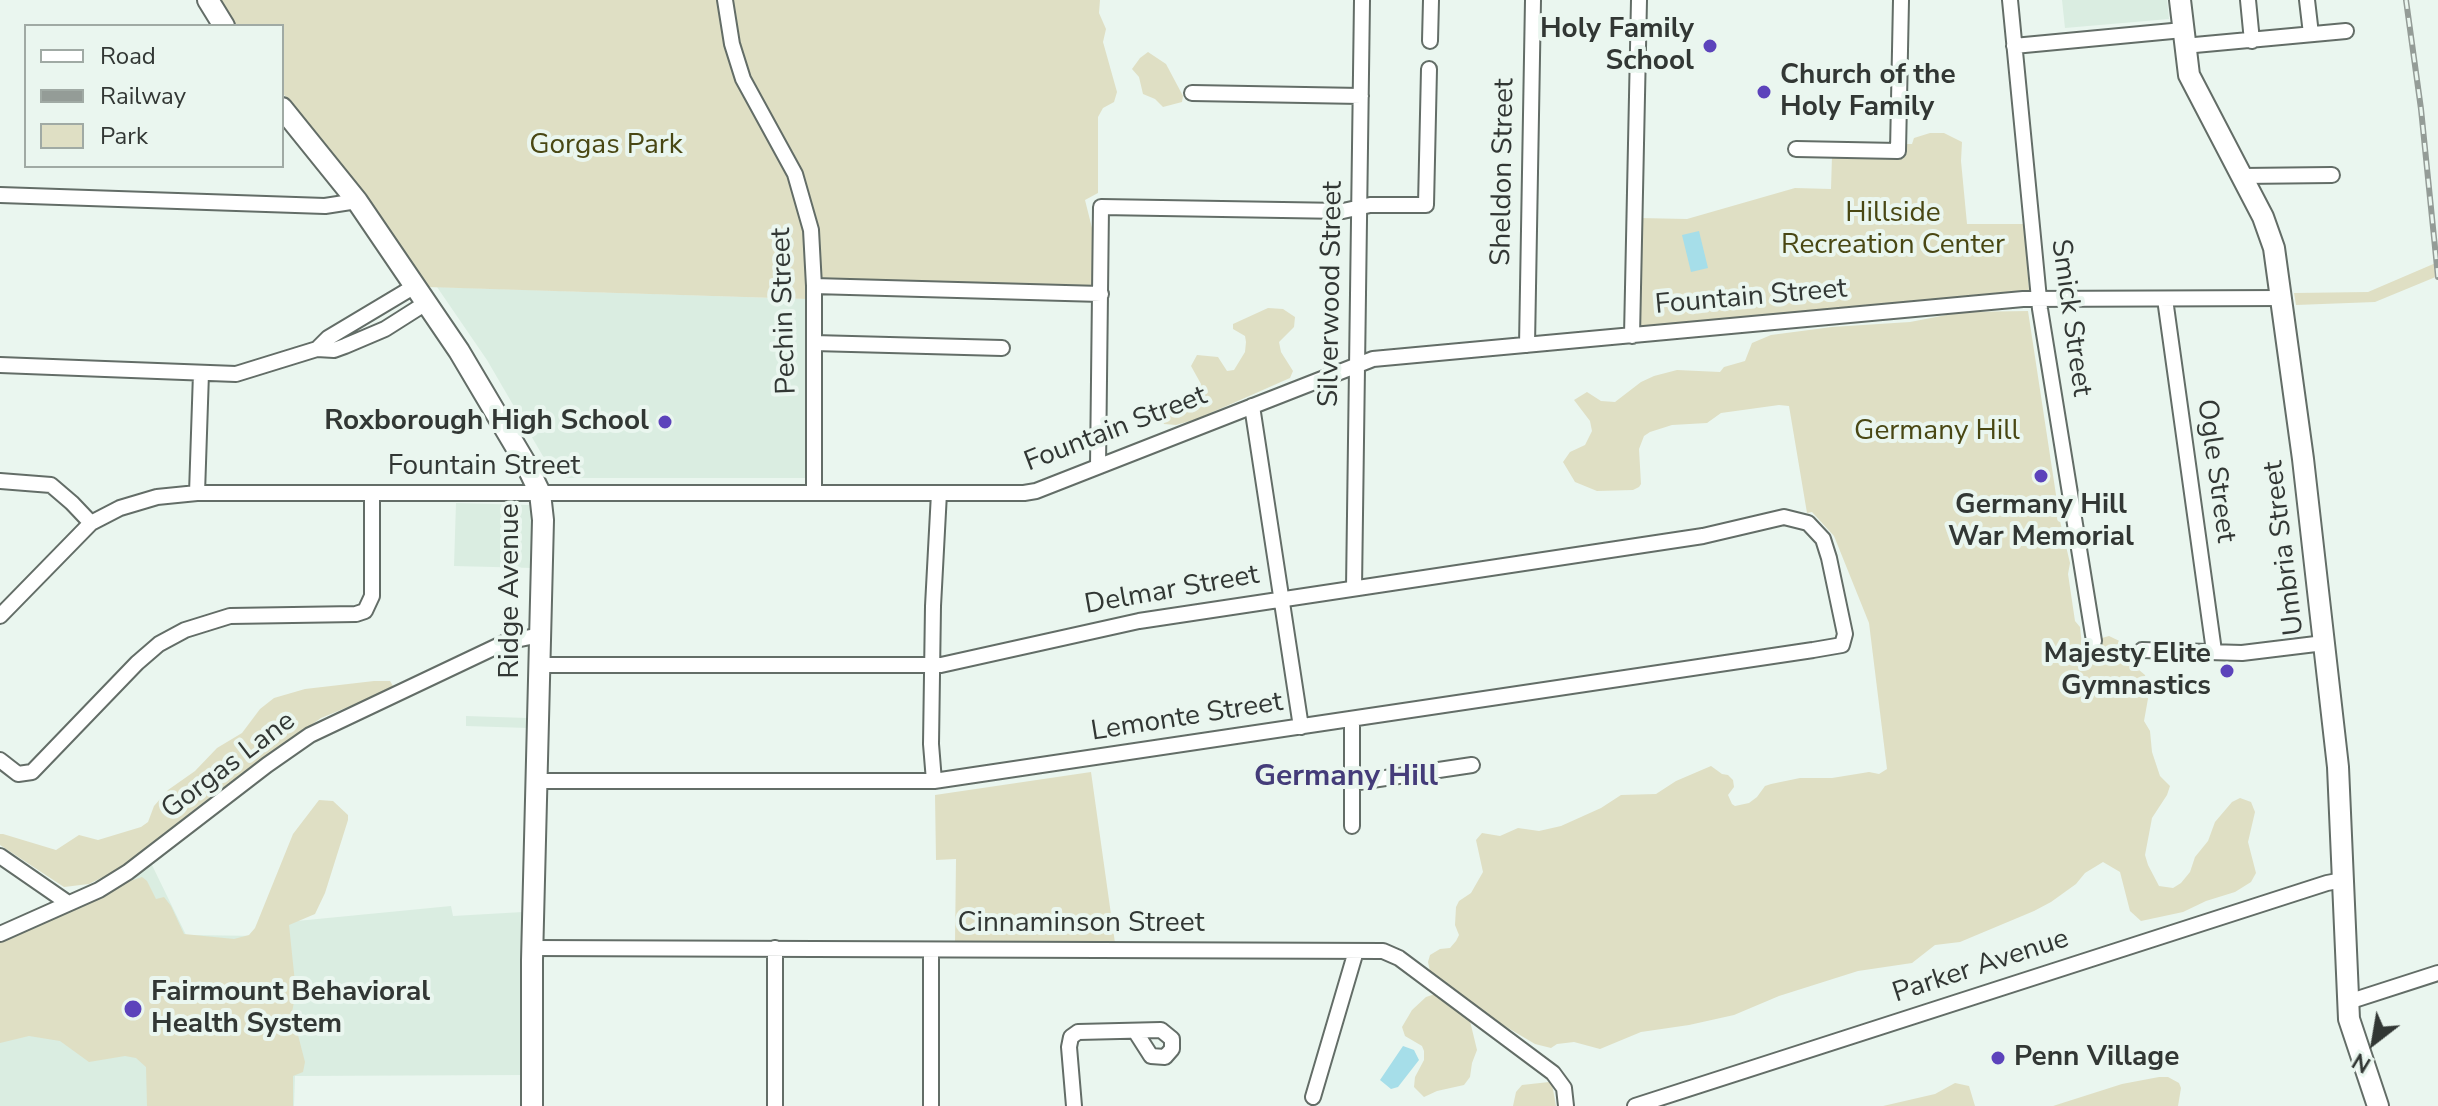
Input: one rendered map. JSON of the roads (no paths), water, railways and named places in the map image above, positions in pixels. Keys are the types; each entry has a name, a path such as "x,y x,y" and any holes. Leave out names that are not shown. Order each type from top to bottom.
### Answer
{"main road":[{"path":"208,0 223,24"},
{"name":"Umbria Street","path":"2180,0 2192,82 2272,237 2282,298 2339,779 2351,1027 2378,1106"},
{"name":"Ridge Avenue","path":"284,110 357,201 476,376 540,493 543,520 532,948 532,1106"}],"street":[{"name":"Pechin Street","path":"725,0 732,44 743,79 784,151 800,187 811,230 814,493"},
{"name":"Silverwood Street","path":"1354,588 1362,0"},
{"path":"1430,41 1431,0"},
{"name":"Sheldon Street","path":"1527,345 1533,0"},
{"path":"1632,336 1639,0"},
{"path":"1796,149 1898,151 1901,0"},
{"name":"Smick Street","path":"2010,0 2038,299 2094,641"},
{"path":"2248,0 2252,41"},
{"path":"2307,0 2311,34"},
{"path":"2014,46 2184,38 2252,41 2346,31"},
{"path":"1098,466 1101,207 1343,211 1370,205 1426,205 1429,69"},
{"path":"1192,93 1361,96"},
{"path":"2242,176 2332,175"},
{"path":"0,195 325,206 357,201"},
{"path":"814,286 1101,294"},
{"path":"0,365 225,375 248,372 317,349 328,338 421,294"},
{"name":"Fountain Street","path":"0,616 91,523 105,514 140,501 197,493 1030,492 1373,359 2038,299 2282,298"},
{"name":"Ogle Street","path":"2165,299 2214,651"},
{"path":"814,343 1002,348"},
{"path":"197,493 201,373"},
{"path":"1252,406 1301,727"},
{"path":"0,481 51,485 91,523"},
{"path":"934,781 931,744 933,606 939,493"},
{"path":"0,760 12,771 22,774 36,769 144,656 176,634 230,616 356,614 368,609 372,596 372,494"},
{"name":"Delmar Street","path":"539,665 934,666 1118,625 1703,536 1775,518 1793,518 1808,523 1819,533 1827,549 1843,617 1845,634 1842,645"},
{"name":"Gorgas Lane","path":"0,934 99,890 128,872 310,735 506,642 540,635"},
{"path":"2142,650 2242,653 2324,643"},
{"name":"Lemonte Street","path":"536,781 934,781 1842,645"},
{"path":"1352,719 1352,826"},
{"path":"1352,783 1472,765"},
{"path":"0,856 68,903"},
{"name":"Parker Avenue","path":"1635,1106 2343,880"},
{"name":"Cinnaminson Street","path":"532,948 1392,953 1514,1042 1561,1081 1566,1106"},
{"path":"775,948 775,1106"},
{"path":"931,950 931,1106"},
{"path":"1313,1097 1318,1063 1356,951"},
{"path":"2348,1002 2438,973"},
{"path":"1074,1106 1071,1037 1078,1032 1135,1031"}],"water":[{"path":"1699,231 1708,268 1691,272 1682,235"},
{"path":"1403,1046 1414,1050 1419,1060 1398,1087 1391,1089 1380,1080"}],"railway":[{"path":"2406,0 2438,277"}],"place":[{"name":"Holy Family School","path":"1710,46"},
{"name":"Church of the Holy Family","path":"1764,92"},
{"name":"Roxborough High School","path":"665,422"},
{"name":"Germany Hill War Memorial","path":"2041,476"},
{"name":"Majesty Elite Gymnastics","path":"2227,671"},
{"name":"Fairmount Behavioral Health System","path":"133,1009"},
{"name":"Penn Village","path":"1998,1058"}],"district":[{"name":"Germany Hill","path":"1346,778"}],"park label":[{"name":"Gorgas Park","path":"606,146"},
{"name":"Hillside Recreation Center","path":"1893,230"}]}
